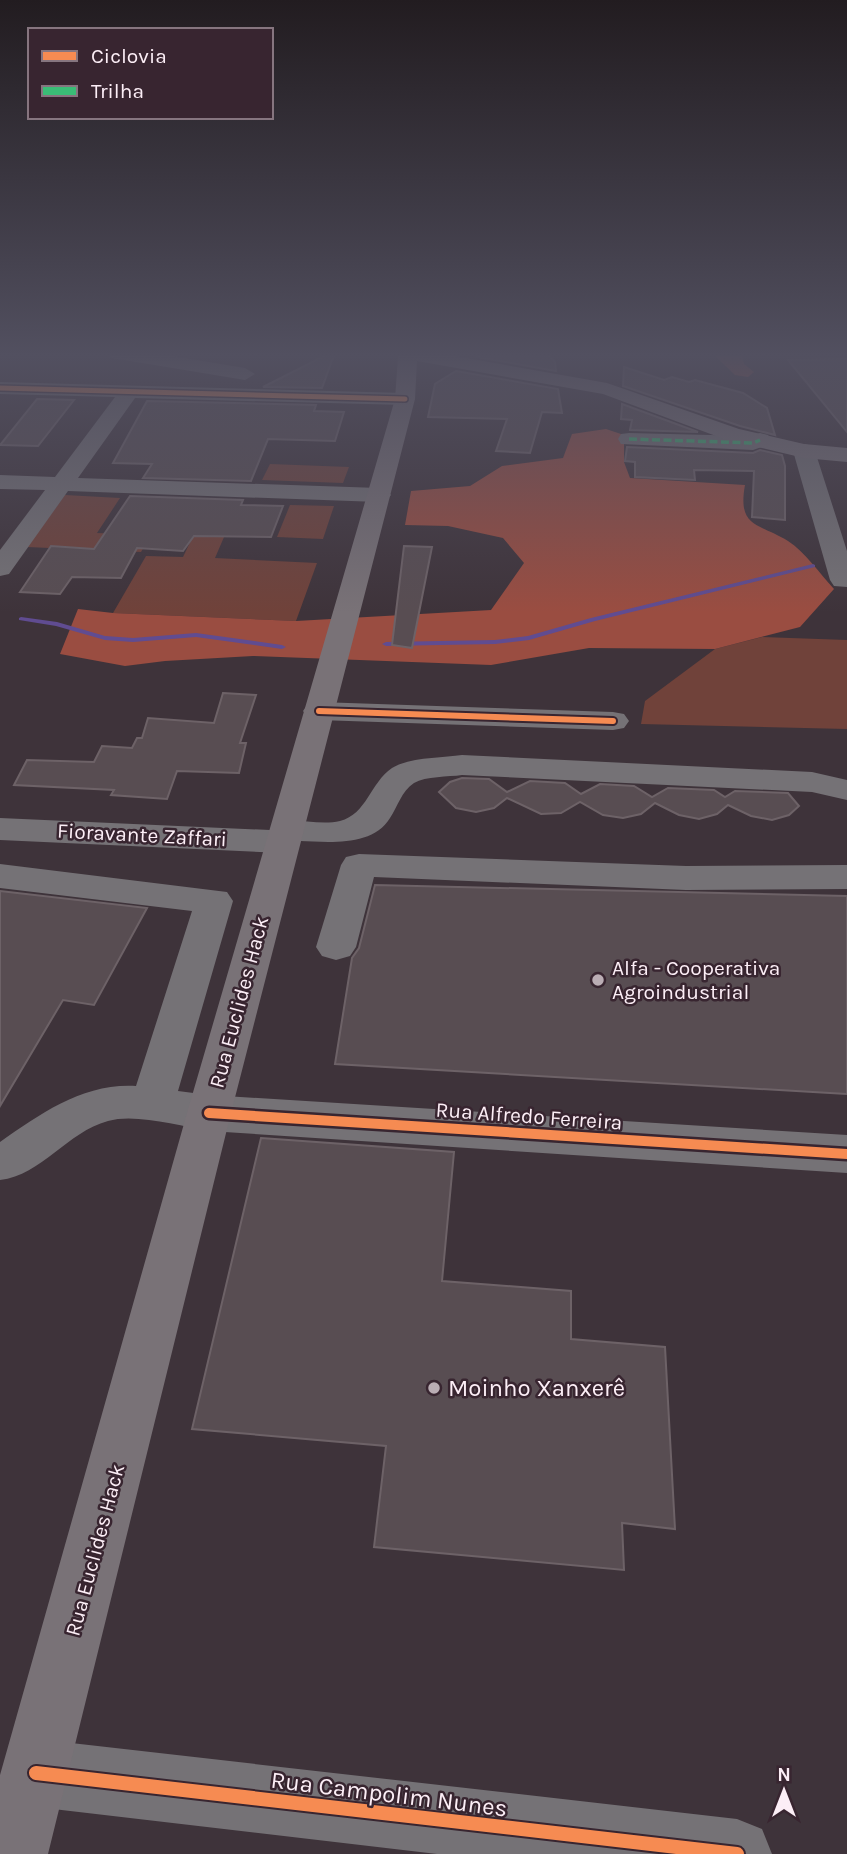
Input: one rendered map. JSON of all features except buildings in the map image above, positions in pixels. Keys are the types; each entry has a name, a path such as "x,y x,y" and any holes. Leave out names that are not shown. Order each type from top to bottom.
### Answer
{"main road":[{"name":"Rua Euclides Hack","path":"13,1854 209,1113 394,439"},
{"path":"753,439 804,451 847,455"}],"street":[{"path":"0,568 94,439"},
{"path":"629,439 753,443 760,440"},
{"path":"804,451 843,580"},
{"path":"0,482 379,495"},
{"path":"319,712 613,721"},
{"name":"Fioravante Zaffari","path":"0,829 285,836 345,832 373,818 390,786 408,773 462,765 813,782 847,790"},
{"path":"336,947 359,865 686,878 847,877"},
{"path":"0,876 214,901 152,1105"},
{"name":"Rua Alfredo Ferreira","path":"0,1161 9,1160 64,1121 104,1104 152,1105 209,1113 847,1154"},
{"name":"Rua Campolim Nunes","path":"36,1773 737,1854"}],"shaded area":[{"path":"570,439 624,439 624,462 630,478 745,485 744,510 753,523 788,541 834,589 800,627 715,649 589,648 491,665 253,656 125,666 60,654 78,609 296,621 491,610 524,563 503,538 448,526 405,525 411,491 470,486 502,466 563,458"},
{"path":"270,464 349,467 343,483 262,480"},
{"path":"65,495 120,498 97,533 151,535 141,552 27,547"},
{"path":"211,499 240,500 215,558 317,563 296,621 113,613 146,556 183,557"},
{"path":"290,505 334,506 323,539 277,537"},
{"path":"762,637 847,640 847,729 641,724 645,701 715,649"}],"waterway":[{"path":"386,644 495,642 529,638 593,619 813,566"},
{"path":"21,619 57,624 105,638 133,640 196,635 282,647"}],"marked path":[{"path":"629,439 753,443 760,440"}],"cycle path":[{"path":"319,711 613,721"},
{"path":"209,1113 847,1154"},
{"path":"36,1773 737,1854"}],"place":[{"name":"Alfa - Cooperativa Agroindustrial","path":"598,980"},
{"name":"Moinho Xanxerê","path":"434,1388"}]}
